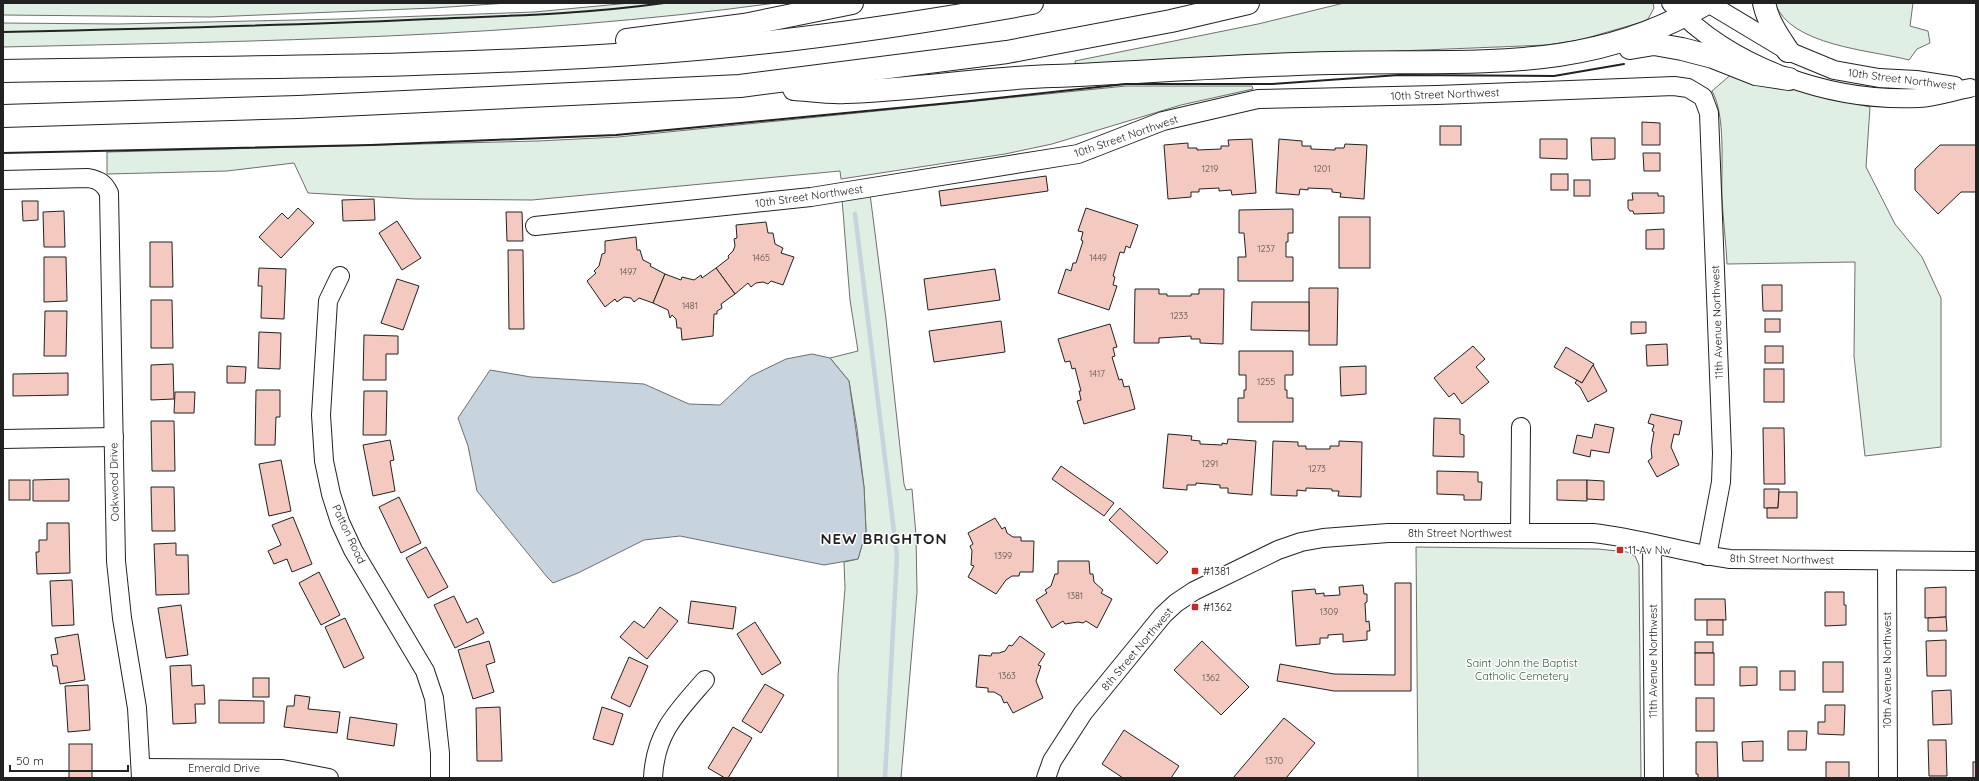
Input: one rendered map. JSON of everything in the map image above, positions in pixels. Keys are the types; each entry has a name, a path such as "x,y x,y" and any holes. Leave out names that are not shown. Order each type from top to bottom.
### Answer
{"highway":[{"path":"296,66 640,39 744,25 852,3"},
{"path":"3,71 526,60 692,50 878,28 1032,3"},
{"path":"3,116 306,107 740,86 1007,52 1171,21 1248,3"},
{"path":"740,86 843,92 1046,76 1241,66 1526,60 1568,55 1647,33 1677,10 1707,3"},
{"path":"1764,3 1768,18 1788,52"},
{"path":"1590,50 1625,48 1654,44 1713,57 1756,74 1789,79"}],"street":[{"name":"10th Street Northwest","path":"1707,3 1788,52 1834,70 1879,78 1916,80 1973,88"},
{"name":"10th Street Northwest","path":"1677,10 1730,50 1789,79 1827,89 1866,96 1920,98 1973,88"},
{"name":"10th Street Northwest","path":"535,226 811,197 1078,154 1163,122 1258,99 1437,95 1674,86 1688,88 1695,92"},
{"name":"11th Avenue Northwest","path":"1695,92 1703,97 1708,113 1722,454 1721,482 1707,556"},
{"name":"Oakwood Drive","path":"3,180 97,179 105,185 109,192 116,561 122,618 138,708 141,773"},
{"name":"Patton Road","path":"340,276 328,301 321,415 324,461 333,501 353,550 425,671 434,698 440,753 440,778"},
{"path":"1520,533 1521,427"},
{"path":"3,439 114,437"},
{"name":"8th Street Northwest","path":"1046,778 1052,761 1083,713 1163,615 1176,603 1194,591 1278,550 1301,542 1323,538 1388,533 1593,533 1626,537 1707,556 1756,560 1976,561"},
{"name":"11th Avenue Northwest","path":"1652,544 1654,778"},
{"name":"10th Avenue Northwest","path":"1887,561 1888,778"},
{"path":"653,778 657,748 664,730 676,713 705,680"},
{"name":"Emerald Drive","path":"141,773 282,769 329,778"}],"green space":[{"path":"3,3 508,3 434,8 210,17 3,15"},
{"path":"630,3 776,3 680,15 487,31 293,40 3,47 3,23 118,24 340,19 534,12"},
{"path":"1344,3 1653,3 1654,8 1648,19 1642,22 1580,40 1547,45 1299,55 1076,68 1075,61 1258,24"},
{"path":"1775,3 1913,3 1910,26 1928,31 1930,43 1917,49 1909,60 1833,44 1797,29 1784,17"},
{"path":"1735,71 1803,92 1870,107 1866,167 1895,224 1922,257 1941,298 1941,447 1865,456 1854,356 1855,262 1727,264 1722,197 1721,127 1716,101 1712,91"},
{"path":"1126,86 1252,86 1253,89 1181,105 1052,144 1005,154 841,179 840,171 532,200 415,199 308,193 294,163 227,171 107,174 107,152 538,141 618,137"},
{"path":"870,194 886,319 904,484 906,490 912,489 916,535 917,592 901,778 838,778 838,676 845,588 844,562 858,559 866,531 864,487 849,381 830,358 858,351 850,300 842,199"},
{"name":"Saint John the Baptist Catholic Cemetery","path":"1416,547 1598,549 1627,552 1635,556 1639,565 1641,778 1418,778"}],"shaded area":[{"path":"812,354 830,358 849,381 864,487 866,531 858,559 824,565 680,536 644,540 578,573 553,583 477,491 468,446 458,418 490,370 531,377 644,384 689,404 720,405 751,376 786,359"}],"building":[{"path":"1642,122 1660,123 1660,145 1642,145"},
{"path":"1440,126 1461,126 1461,145 1440,145"},
{"path":"1591,138 1615,138 1615,159 1592,160"},
{"path":"1252,139 1256,193 1232,195 1231,190 1219,191 1219,188 1199,189 1199,192 1191,192 1191,197 1168,199 1164,145 1188,143 1188,148 1197,148 1197,150 1221,149 1221,146 1229,146 1228,140"},
{"path":"1279,139 1302,141 1302,146 1311,146 1311,149 1335,150 1335,148 1344,148 1345,144 1367,145 1364,199 1340,197 1341,193 1332,192 1332,189 1300,189 1299,195 1276,193"},
{"path":"1540,139 1567,139 1567,159 1540,158"},
{"path":"1940,145 1976,145 1976,192 1961,192 1938,214 1915,190 1915,169"},
{"path":"1643,153 1660,153 1660,171 1644,171"},
{"path":"1551,174 1568,174 1568,190 1551,190"},
{"path":"1046,176 1048,191 941,206 939,191"},
{"path":"1574,180 1590,180 1590,196 1574,196"},
{"path":"1632,193 1658,193 1658,196 1664,196 1664,213 1634,214 1633,211 1630,211 1628,208 1628,200 1633,200"},
{"path":"374,199 375,220 343,221 342,200"},
{"path":"22,201 38,201 38,220 23,221"},
{"path":"298,208 314,223 281,258 259,237 282,213 288,219"},
{"path":"1086,208 1138,225 1130,248 1126,246 1124,253 1120,252 1113,276 1115,277 1113,285 1117,286 1109,310 1058,293 1066,269 1071,271 1073,263 1076,263 1083,241 1081,240 1083,232 1078,231"},
{"path":"1293,209 1293,233 1288,233 1288,242 1286,242 1286,257 1293,257 1293,281 1238,281 1238,257 1246,257 1244,233 1239,233 1239,210"},
{"path":"64,211 65,247 44,247 43,212"},
{"path":"506,212 522,212 523,241 507,241"},
{"path":"1339,217 1370,217 1370,268 1339,268"},
{"path":"397,221 421,258 402,270 379,233"},
{"path":"766,222 768,233 773,233 775,244 783,248 781,253 794,257 783,285 771,281 768,284 763,282 756,283 751,287 748,283 735,294 716,268 729,258 728,256 733,251 735,246 734,239 737,238 736,225"},
{"path":"1664,229 1664,249 1646,249 1646,230"},
{"path":"636,237 637,250 640,250 643,260 651,264 650,266 665,274 653,303 639,298 634,302 631,298 624,297 617,302 615,299 605,307 587,281 596,273 594,271 599,266 602,254 605,253 605,241"},
{"path":"150,242 172,242 173,287 150,287"},
{"path":"508,250 523,250 524,329 509,329"},
{"path":"44,257 66,257 67,301 44,302"},
{"path":"259,268 286,269 284,319 261,318 262,286 258,286"},
{"path":"716,268 735,294 721,304 722,308 717,311 717,314 714,314 713,336 682,340 681,328 677,328 676,319 672,315 670,318 668,310 653,303 665,274 681,280 682,277 694,280 701,275 702,278"},
{"path":"995,269 1000,300 928,310 924,279"},
{"path":"397,279 419,286 403,330 381,323"},
{"path":"1762,285 1782,285 1782,311 1763,311"},
{"path":"1309,288 1338,288 1337,345 1309,345"},
{"path":"1135,289 1159,289 1159,294 1167,294 1167,296 1191,296 1191,294 1199,294 1199,289 1224,289 1223,344 1200,343 1200,339 1191,339 1191,336 1159,338 1159,343 1134,343"},
{"path":"151,300 172,300 173,348 151,348"},
{"path":"1252,302 1309,302 1309,331 1251,330"},
{"path":"45,311 67,311 66,356 44,356"},
{"path":"1765,319 1780,319 1780,332 1765,332"},
{"path":"1001,321 1005,352 934,362 929,331"},
{"path":"1631,322 1646,322 1646,333 1631,334"},
{"path":"1110,324 1117,347 1113,348 1115,356 1112,357 1119,380 1122,379 1124,387 1129,386 1135,409 1084,424 1077,401 1081,400 1079,391 1081,391 1075,368 1072,369 1070,361 1065,362 1058,339"},
{"path":"259,332 281,333 280,369 258,368"},
{"path":"364,335 398,336 398,354 386,354 386,380 363,380"},
{"path":"1667,344 1668,365 1647,366 1646,345"},
{"path":"1473,346 1485,359 1476,367 1489,382 1462,404 1454,393 1449,397 1434,378"},
{"path":"1765,346 1783,346 1783,363 1765,363"},
{"path":"1566,347 1594,364 1582,383 1554,367"},
{"path":"1239,351 1293,351 1293,375 1285,375 1285,390 1287,390 1287,398 1293,398 1293,422 1238,422 1238,398 1244,398 1244,390 1246,390 1246,375 1239,375"},
{"path":"173,364 174,399 151,400 151,365"},
{"path":"1593,365 1607,391 1588,402 1580,387 1575,383 1577,380 1582,383"},
{"path":"227,366 246,367 245,383 227,383"},
{"path":"1366,366 1366,394 1341,396 1340,367"},
{"path":"1764,369 1784,369 1784,402 1764,402"},
{"path":"68,373 68,395 13,396 13,374"},
{"path":"256,390 280,390 280,417 276,417 275,445 255,445"},
{"path":"364,391 387,391 386,435 363,435"},
{"path":"175,392 195,392 194,413 174,413"},
{"path":"1651,414 1682,421 1679,435 1674,434 1671,447 1679,465 1657,477 1648,461 1652,458 1651,449 1654,432 1652,431 1654,425 1648,423"},
{"path":"1434,418 1460,419 1460,434 1464,435 1464,457 1433,456"},
{"path":"151,421 174,421 175,471 152,471"},
{"path":"1595,424 1614,428 1609,453 1591,450 1590,457 1573,453 1577,435 1592,438"},
{"path":"1763,428 1784,428 1785,484 1764,484"},
{"path":"1168,434 1192,436 1191,440 1200,441 1200,444 1222,445 1222,443 1227,444 1228,439 1256,441 1252,495 1228,493 1228,488 1220,488 1220,485 1196,483 1196,485 1187,485 1187,490 1163,488"},
{"path":"390,440 394,460 390,461 395,491 373,496 363,445"},
{"path":"1273,441 1298,442 1298,446 1306,446 1306,449 1330,449 1330,446 1339,446 1339,441 1362,442 1361,497 1338,496 1339,491 1332,491 1332,489 1306,488 1306,491 1297,490 1297,496 1271,495"},
{"path":"281,460 291,511 269,516 259,464"},
{"path":"1061,466 1114,503 1104,516 1052,479"},
{"path":"1437,471 1478,472 1478,482 1482,482 1481,500 1464,500 1464,495 1437,494"},
{"path":"69,479 69,501 33,501 33,480"},
{"path":"9,480 30,480 30,500 9,500"},
{"path":"1557,480 1587,480 1587,501 1557,500"},
{"path":"1587,480 1604,481 1604,500 1587,499"},
{"path":"151,487 174,487 175,531 152,531"},
{"path":"1764,489 1779,489 1778,508 1764,508"},
{"path":"1779,492 1797,492 1797,518 1767,518 1767,508 1778,508"},
{"path":"399,497 421,543 401,553 379,507"},
{"path":"1120,508 1168,552 1157,564 1109,520"},
{"path":"293,517 312,564 292,572 287,559 274,564 268,551 281,545 272,525"},
{"path":"995,518 1002,529 1005,527 1007,533 1013,537 1021,537 1021,541 1034,541 1033,572 1020,572 1019,576 1012,576 1006,580 996,594 968,577 974,566 971,565 972,551 970,546 973,544 968,533"},
{"path":"47,523 69,523 70,573 37,574 36,552 39,552 39,540 47,540"},
{"path":"176,543 176,555 188,555 189,594 156,595 154,544"},
{"path":"426,547 448,587 428,598 406,558"},
{"path":"1058,561 1089,561 1090,574 1093,574 1094,582 1103,590 1101,593 1112,599 1097,628 1086,621 1083,623 1078,622 1065,624 1063,621 1052,628 1036,600 1047,593 1045,590 1051,586 1055,574 1058,574"},
{"path":"319,572 340,615 321,625 299,583"},
{"path":"72,580 74,625 52,626 50,581"},
{"path":"1395,583 1411,583 1411,691 1334,691 1277,681 1280,664 1334,674 1395,675"},
{"path":"1363,585 1364,594 1367,594 1367,602 1365,603 1366,622 1369,621 1370,631 1367,631 1367,640 1343,642 1343,634 1328,635 1328,638 1320,638 1320,644 1296,646 1292,591 1315,589 1316,594 1324,593 1324,596 1340,595 1339,587"},
{"path":"1946,587 1946,617 1925,618 1925,588"},
{"path":"1825,592 1844,592 1844,605 1846,605 1846,625 1825,626"},
{"path":"454,596 467,623 477,618 484,633 455,648 434,605"},
{"path":"1695,599 1725,599 1726,620 1695,620"},
{"path":"691,601 736,607 733,629 688,623"},
{"path":"181,605 188,655 166,658 158,608"},
{"path":"660,607 678,621 647,659 620,637 634,621 644,628"},
{"path":"1946,617 1947,631 1928,631 1928,618"},
{"path":"345,618 364,658 344,668 325,627"},
{"path":"1707,620 1723,620 1723,635 1707,635"},
{"path":"755,622 781,663 762,675 737,634"},
{"path":"78,634 85,680 60,684 57,666 53,666 51,655 58,654 55,638"},
{"path":"1020,636 1045,654 1038,665 1041,666 1036,681 1043,698 1013,713 1007,702 1004,703 1001,696 994,692 988,692 988,688 976,687 979,655 991,656 992,653 1005,651 1009,645 1012,646"},
{"path":"1946,640 1946,676 1927,676 1926,641"},
{"path":"489,641 495,662 486,665 494,692 473,699 458,650"},
{"path":"1202,641 1249,687 1221,715 1174,670"},
{"path":"1695,642 1713,642 1713,653 1695,653"},
{"path":"1695,653 1714,653 1714,685 1695,685"},
{"path":"629,657 648,666 630,707 611,698"},
{"path":"1823,662 1843,662 1843,692 1823,692"},
{"path":"191,665 192,686 204,685 205,704 195,704 196,723 173,724 170,666"},
{"path":"1740,667 1757,667 1757,685 1740,686"},
{"path":"1780,671 1795,671 1795,690 1780,690"},
{"path":"253,678 269,678 269,697 253,697"},
{"path":"765,684 784,695 761,733 742,721"},
{"path":"88,685 90,730 68,732 65,686"},
{"path":"1951,690 1952,724 1933,725 1932,691"},
{"path":"295,695 310,697 308,709 340,712 337,733 284,727 287,706 294,706"},
{"path":"1696,698 1714,698 1714,731 1696,731"},
{"path":"219,700 264,701 264,723 219,723"},
{"path":"1825,705 1845,705 1844,735 1818,734 1818,722 1825,722"},
{"path":"500,707 502,761 477,761 476,708"},
{"path":"602,707 623,714 613,745 593,739"},
{"path":"350,717 397,724 394,746 347,739"},
{"path":"1284,718 1315,743 1286,778 1233,778"},
{"path":"733,727 752,738 728,778 725,778 708,768"},
{"path":"1124,730 1179,766 1171,778 1123,778 1102,764"},
{"path":"1788,731 1807,731 1806,750 1788,750"},
{"path":"1928,740 1946,740 1947,776 1929,776"},
{"path":"1763,741 1763,761 1743,761 1742,742"},
{"path":"1696,742 1717,742 1718,778 1698,778 1698,774 1696,774"},
{"path":"69,744 92,744 92,778 69,778"},
{"path":"1826,762 1849,762 1849,778 1826,778"},
{"path":"1973,762 1976,762 1976,778 1973,778"}],"waterway":[{"path":"855,214 897,556 885,778"}],"wall":[{"path":"3,32 256,26 504,16 568,13 664,3"},
{"path":"3,153 371,145 616,135 970,101 1126,84 1272,84 1399,75 1554,76 1624,64"}],"place":[{"name":"11 Av Nw","path":"1620,550"},
{"name":"#1381","path":"1195,571"},
{"name":"#1362","path":"1195,607"}],"district":[{"name":"NEW BRIGHTON","path":"884,539"}]}
